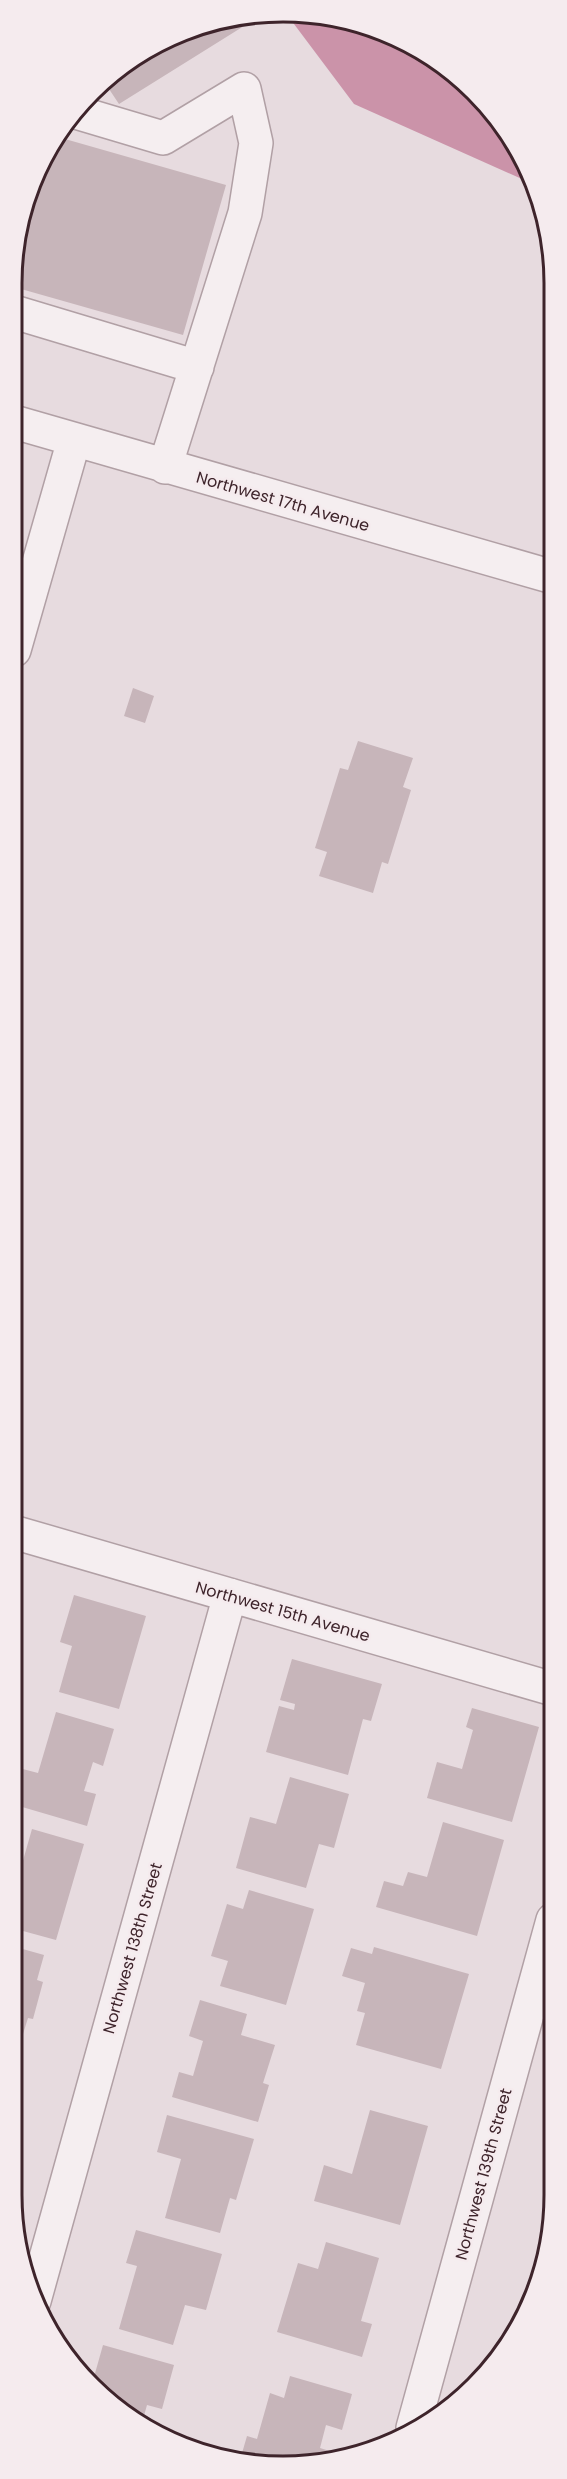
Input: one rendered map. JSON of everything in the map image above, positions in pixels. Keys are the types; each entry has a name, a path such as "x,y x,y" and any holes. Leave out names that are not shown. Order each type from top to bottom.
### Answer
{"street":[{"path":"84,115 163,138 244,89 256,143 244,213 165,466"},
{"path":"22,314 196,367"},
{"name":"Northwest 17th Avenue","path":"22,424 544,574"},
{"path":"22,622 74,440"},
{"name":"Northwest 15th Avenue","path":"22,1535 544,1686"},
{"name":"Northwest 138th Street","path":"38,2285 230,1595"},
{"name":"Northwest 139th Street","path":"415,2422 544,1953"}],"shaded area":[{"path":"293,23 351,31 367,36 399,49 429,66 456,87 480,111 501,138 523,180 354,104"}],"building":[{"path":"244,26 244,26 119,104 109,89 138,66 184,42 216,31"},
{"path":"65,139 226,185 183,335 22,289 25,249 31,216 49,168"},
{"path":"133,688 154,696 145,723 124,716"},
{"path":"358,741 413,758 403,787 411,790 388,864 382,862 373,893 319,876 327,852 315,848 340,768 348,770"},
{"path":"74,1595 146,1616 119,1709 59,1692 72,1646 60,1642"},
{"path":"292,1659 382,1684 371,1721 363,1719 348,1775 266,1752 279,1706 294,1710 295,1704 280,1700"},
{"path":"472,1708 539,1727 512,1822 427,1798 437,1762 462,1769 473,1730 466,1727"},
{"path":"56,1712 114,1729 103,1766 93,1762 84,1791 96,1794 87,1826 22,1807 22,1769 38,1773"},
{"path":"290,1777 349,1794 334,1848 319,1844 306,1888 236,1868 250,1817 276,1824"},
{"path":"443,1822 504,1840 477,1936 376,1907 384,1881 403,1886 408,1872 427,1877"},
{"path":"32,1829 84,1844 56,1940 22,1931 22,1864"},
{"path":"249,1890 314,1909 286,2005 220,1986 228,1961 211,1956 227,1904 243,1909"},
{"path":"374,1947 469,1974 441,2069 356,2045 365,2013 357,2011 365,1983 342,1976 351,1948 372,1954"},
{"path":"22,1949 44,1955 37,1980 43,1982 33,2019 28,2018 22,2037"},
{"path":"200,2000 247,2014 241,2035 275,2045 263,2083 269,2085 258,2122 172,2097 179,2072 193,2076 203,2041 189,2036"},
{"path":"370,2110 428,2126 400,2225 314,2201 324,2165 352,2174"},
{"path":"167,2115 254,2139 236,2200 230,2198 220,2233 165,2218 181,2159 157,2152"},
{"path":"136,2230 222,2254 206,2310 185,2305 173,2345 119,2329 137,2266 126,2263"},
{"path":"326,2242 379,2258 361,2321 372,2324 362,2357 277,2332 298,2263 318,2269"},
{"path":"103,2345 174,2365 162,2409 147,2405 144,2416 111,2392 94,2375"},
{"path":"290,2376 352,2394 342,2430 326,2425 320,2448 331,2452 301,2456 266,2456 242,2453 247,2436 257,2439 270,2393 284,2398"}]}
